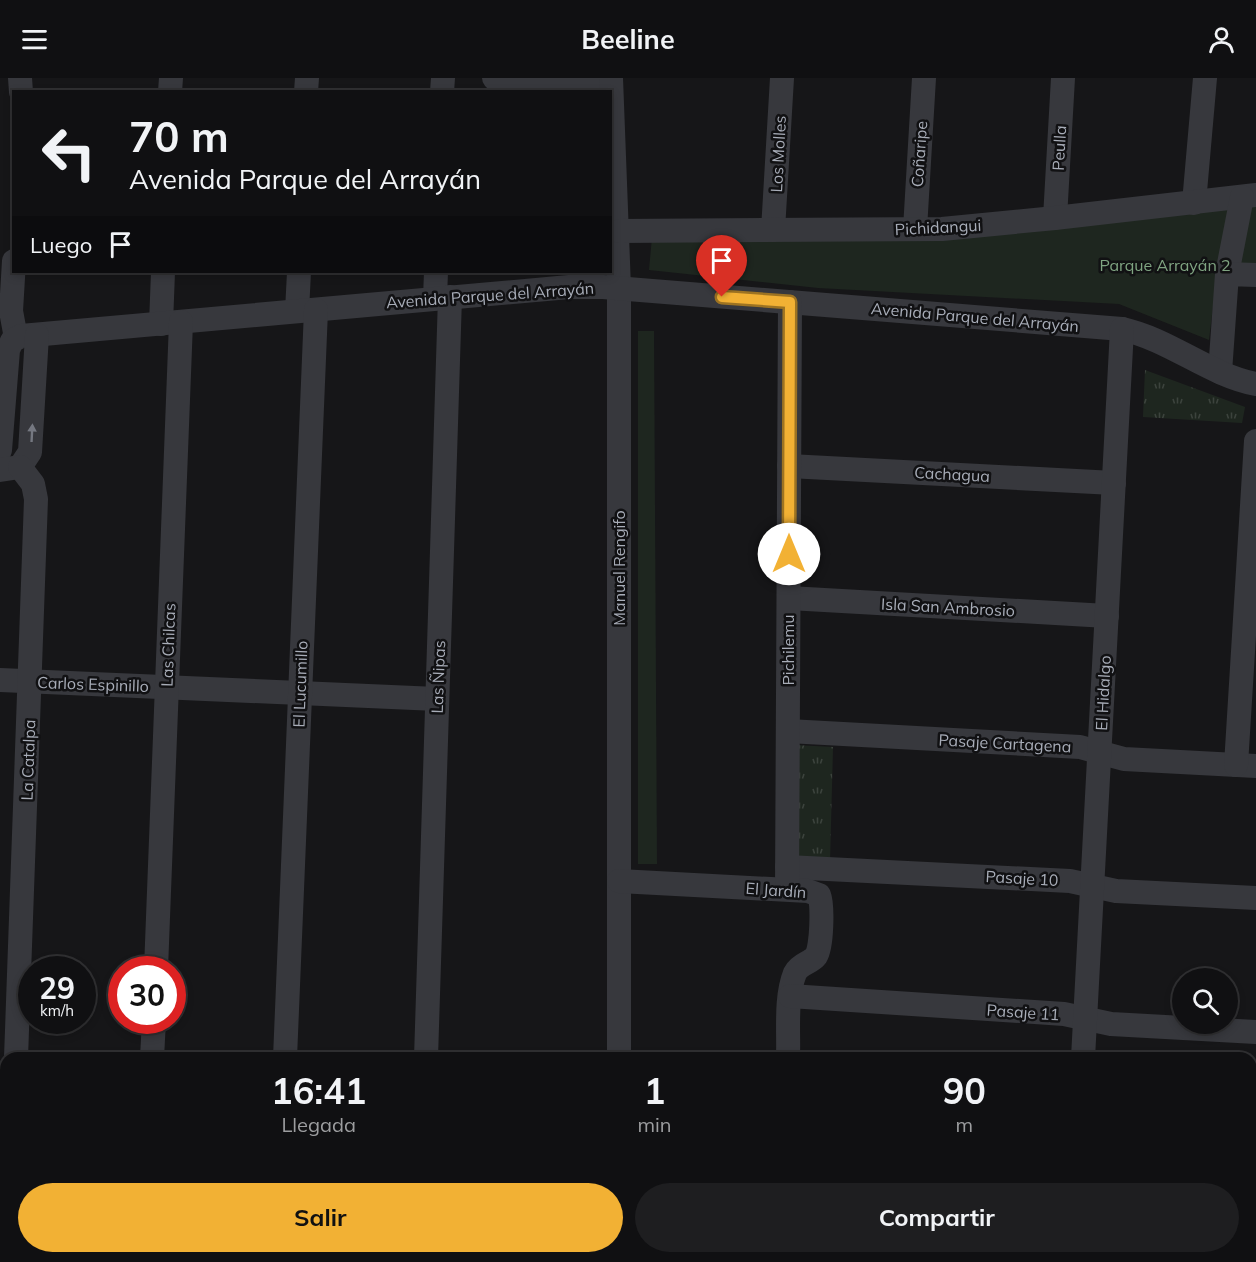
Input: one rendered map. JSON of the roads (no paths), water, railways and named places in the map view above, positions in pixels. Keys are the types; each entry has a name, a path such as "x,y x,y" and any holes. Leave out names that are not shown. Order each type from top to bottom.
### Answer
{"street":[{"path":"494,78 611,81"},
{"name":"Los Molles","path":"773,230 782,78"},
{"name":"Coñaripe","path":"915,230 924,78"},
{"name":"Peulla","path":"1055,218 1063,78"},
{"path":"1194,203 1205,78"},
{"name":"Manuel Rengifo","path":"612,102 619,288 619,1052"},
{"path":"1220,372 1227,274 1249,196"},
{"name":"Pichidangui","path":"618,231 915,230 1055,218 1249,196"},
{"path":"10,468 28,458 32,445 26,336 11,311 13,273"},
{"name":"Las Chilcas","path":"157,956 167,687 171,323 163,273"},
{"name":"El Lucumillo","path":"285,1052 300,693 306,310 299,273"},
{"name":"Las Ñipas","path":"426,1052 437,699 442,297 436,273"},
{"path":"1227,274 1256,276"},
{"name":"Avenida Parque del Arrayán","path":"26,336 442,297 569,287 619,288 1122,329 1154,338 1220,372 1256,384"},
{"name":"Pichilemu","path":"787,878 790,302"},
{"name":"El Hidalgo","path":"1083,1052 1122,329"},
{"path":"0,450 9,345 26,336"},
{"path":"1246,765 1256,441"},
{"name":"Cachagua","path":"789,466 1114,483"},
{"name":"La Catalpa","path":"10,468 33,484 36,499 16,1052"},
{"name":"Isla San Ambrosio","path":"789,598 1107,616"},
{"name":"Carlos Espinillo","path":"0,680 437,699"},
{"name":"Pasaje Cartagena","path":"788,731 1080,747 1124,759 1246,765"},
{"name":"El Jardín","path":"619,881 787,878 819,895 821,901 818,950 815,958 801,965 796,973 790,996 788,1052"},
{"name":"Pasaje 10","path":"787,878 1070,881 1116,891 1256,898"},
{"name":"Pasaje 11","path":"790,996 1064,1014 1111,1024 1256,1032"},
{"path":"152,1052 153,1034"}],"park label":[{"name":"Parque Arrayán 2","path":"1165,265"}]}
